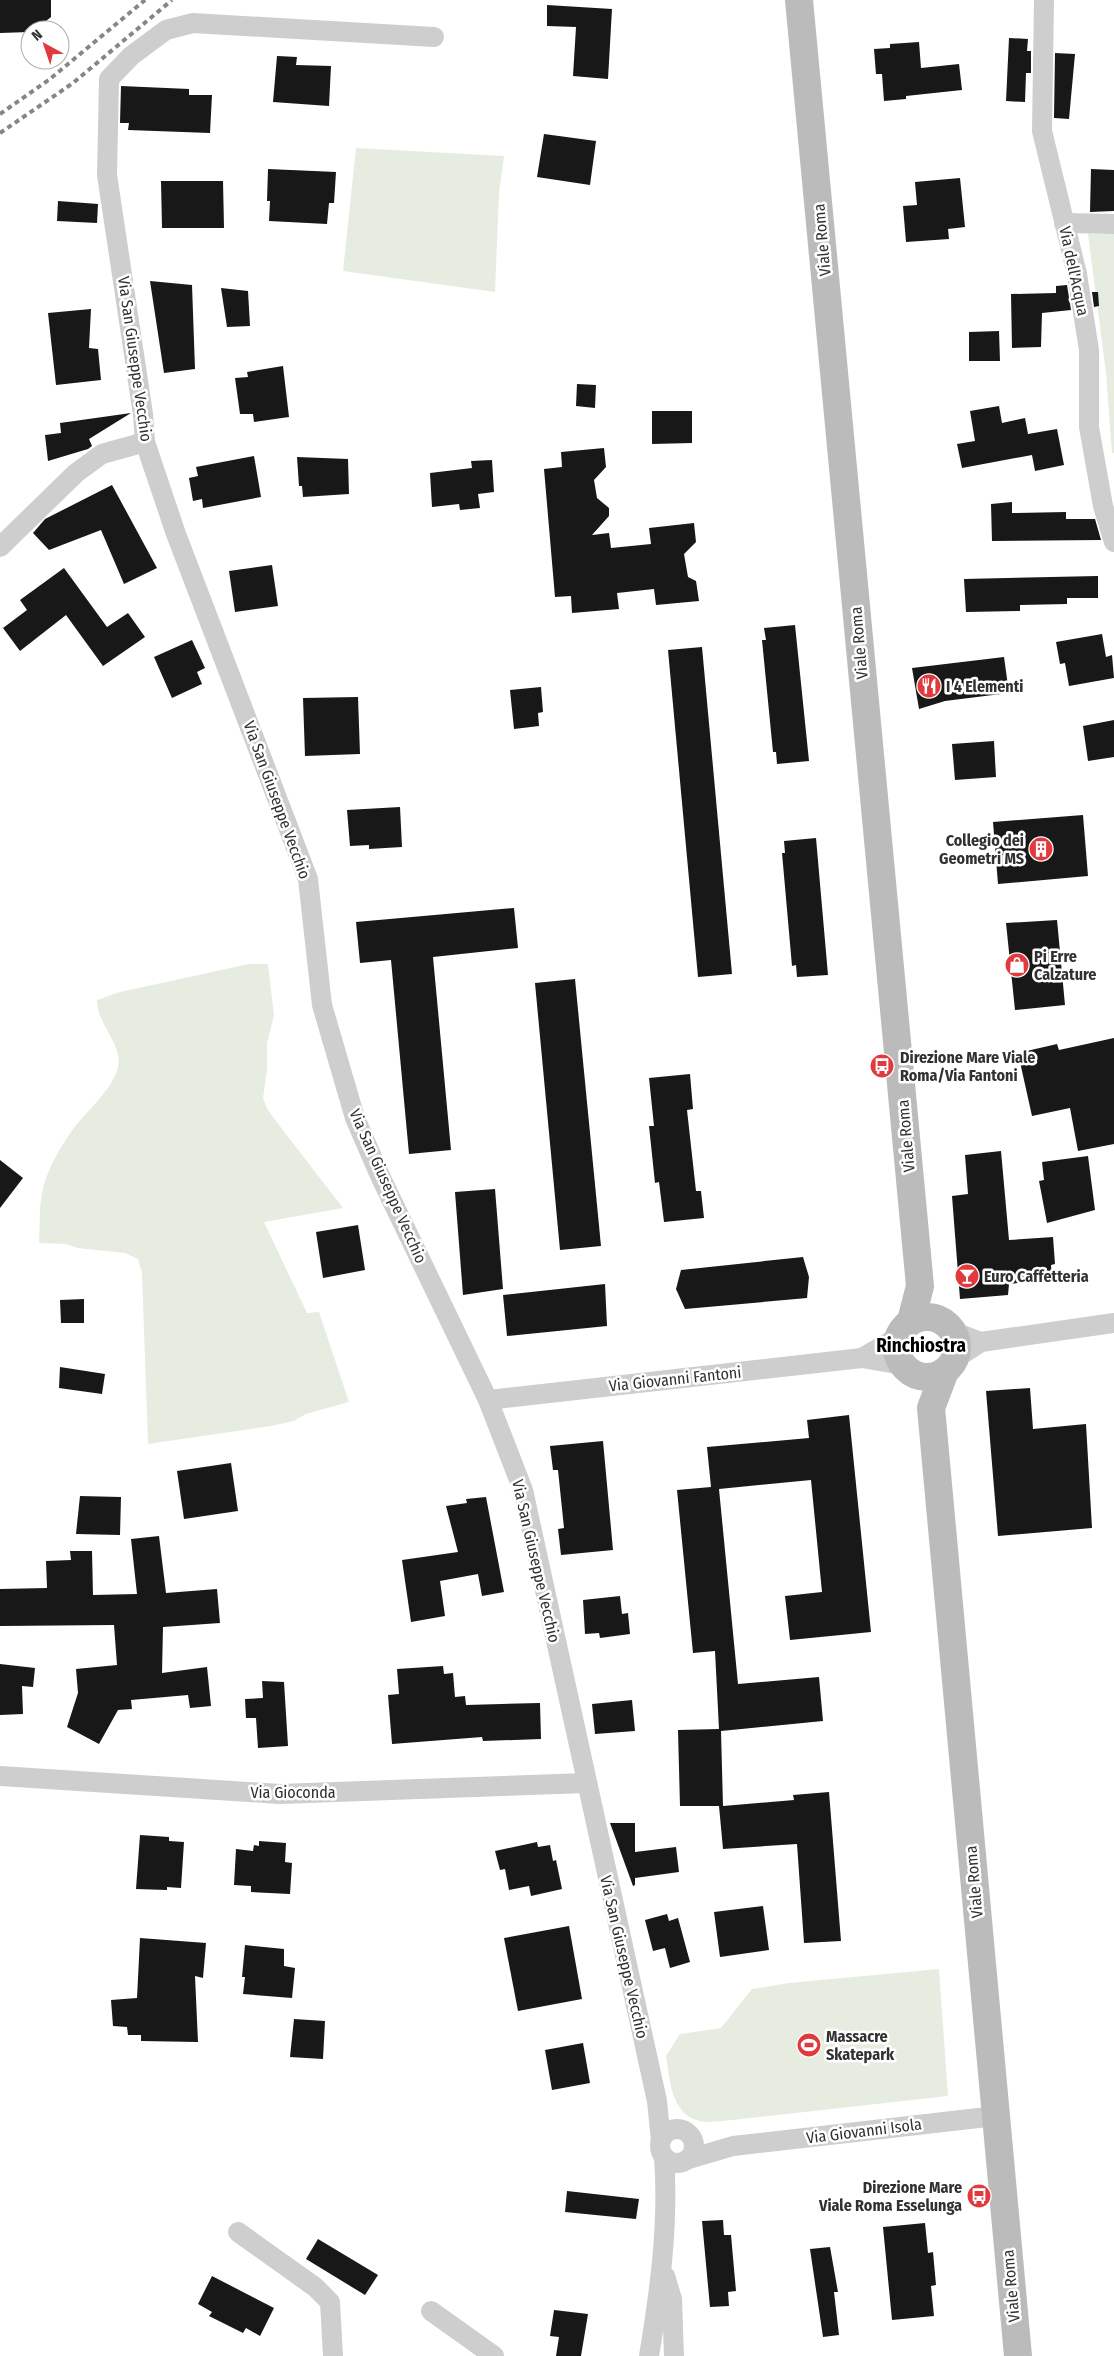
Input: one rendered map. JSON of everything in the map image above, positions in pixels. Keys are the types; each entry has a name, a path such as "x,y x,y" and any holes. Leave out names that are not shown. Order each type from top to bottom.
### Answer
{"main road":[{"name":"Viale Roma","path":"800,0 924,1327"},
{"name":"Viale Roma","path":"924,1327 957,1345 931,1408"},
{"name":"Viale Roma","path":"924,1327 896,1346 905,1368 931,1408 1018,2356"},
{"path":"905,1368 927,1377 949,1366"}],"street":[{"name":"Via dell'Acqua","path":"1044,0 1042,131 1077,274 1089,350 1089,427 1108,505 1114,542"},
{"name":"Via San Giuseppe Vecchio","path":"434,37 192,23 166,30 131,56 109,79 107,175 143,414 145,442 176,534 308,879 322,1005 355,1118 381,1178 488,1400 522,1490 657,2101 673,2155 667,2195 663,2267 649,2356"},
{"path":"1064,223 1114,224"},
{"path":"0,547 76,473 102,454 145,442"},
{"path":"924,1327 981,1342 1114,1323"},
{"name":"Via Giovanni Fantoni","path":"862,1358 924,1327"},
{"path":"949,1366 981,1342"},
{"name":"Via Giovanni Fantoni","path":"488,1400 862,1358 905,1368"},
{"name":"Via Gioconda","path":"0,1776 280,1794 586,1783"},
{"name":"Via San Giuseppe Vecchio","path":"657,2101 688,2134"},
{"name":"Via Giovanni Isola","path":"673,2155 733,2146 996,2116"},
{"path":"673,2130 688,2134 694,2149 673,2155 664,2136 673,2130"},
{"name":"Via Giovanni Isola","path":"688,2134 733,2146"},
{"path":"238,2232 315,2287 330,2302 333,2356"},
{"path":"663,2267 672,2299 674,2356"},
{"path":"431,2311 494,2356"}],"shaded area":[{"path":"356,148 504,156 499,192 495,292 343,271"},
{"path":"1088,234 1114,234 1114,453 1112,453 1106,373"},
{"path":"249,964 268,964 274,1016 267,1043 267,1070 263,1098 268,1110 343,1208 264,1222 307,1313 319,1312 349,1402 306,1414 294,1421 271,1426 148,1444 142,1273 138,1259 125,1253 78,1248 66,1244 39,1243 42,1193 50,1169 62,1146 71,1132 104,1093 115,1076 118,1067 117,1050 101,1018 97,1000 120,992"},
{"name":"Massacre Skatepark","path":"939,1969 948,2096 709,2122 690,2117 683,2112 678,2104 671,2086 666,2056 680,2034 721,2028 752,1989 789,1983"}],"building":[{"path":"0,0 51,0 51,17 47,20 20,20 20,32 0,33"},
{"path":"547,5 612,9 608,79 573,76 576,27 547,26"},
{"path":"1009,38 1028,39 1027,51 1031,51 1031,73 1026,73 1025,102 1006,101"},
{"path":"919,42 921,68 959,64 962,90 906,96 906,99 884,101 882,74 876,74 874,49 890,48 890,44"},
{"path":"1055,53 1075,54 1069,119 1054,118"},
{"path":"277,56 297,57 296,65 331,66 329,106 273,102"},
{"path":"121,86 189,89 189,95 212,95 210,133 128,130 129,123 120,123"},
{"path":"544,134 596,141 590,185 537,177"},
{"path":"268,169 336,172 334,203 329,203 327,224 269,221 270,201 267,201"},
{"path":"1091,169 1114,170 1114,211 1090,212"},
{"path":"960,178 965,227 948,229 949,239 906,242 903,206 917,205 915,182"},
{"path":"161,181 223,181 224,228 162,228"},
{"path":"58,201 98,204 97,223 57,221"},
{"path":"150,281 192,285 195,369 164,373"},
{"path":"1067,285 1071,310 1042,313 1041,347 1012,348 1011,294 1056,293 1056,286"},
{"path":"221,288 248,291 250,326 227,327"},
{"path":"1092,292 1098,292 1099,306 1094,307"},
{"path":"91,309 89,348 98,349 101,380 56,385 48,313"},
{"path":"999,331 1000,361 969,361 969,332"},
{"path":"283,366 289,417 254,422 253,414 240,414 235,378 248,377 247,372"},
{"path":"577,384 596,385 595,408 576,406"},
{"path":"999,406 1002,423 1025,418 1028,434 1057,429 1064,465 1035,471 1032,455 962,468 957,444 975,441 970,411"},
{"path":"652,411 692,411 692,443 652,444"},
{"path":"131,413 89,439 92,446 88,449 48,461 45,435 61,433 60,423"},
{"path":"604,448 606,467 594,480 597,498 609,508 609,516 592,535 609,533 611,548 651,544 649,528 694,523 696,542 684,554 688,577 696,581 699,601 656,605 654,589 617,593 619,609 572,613 571,596 555,597 544,469 562,467 561,452"},
{"path":"254,456 261,497 203,508 202,499 193,501 189,478 198,476 196,467"},
{"path":"297,457 348,459 349,494 303,497 302,486 299,486"},
{"path":"492,460 494,492 478,494 480,508 460,510 459,504 432,507 430,473 472,468 471,461"},
{"path":"112,485 157,568 124,584 101,530 49,550 33,533 45,519"},
{"path":"1012,502 1012,513 1066,512 1066,519 1095,519 1101,540 992,541 991,504"},
{"path":"272,565 278,606 235,612 229,571"},
{"path":"64,568 107,627 128,613 145,637 103,666 66,615 20,651 3,628 27,610 20,600"},
{"path":"1098,576 1098,598 1067,598 1067,604 1020,605 1020,611 966,612 964,579"},
{"path":"795,625 809,761 777,764 776,752 773,752 762,640 766,640 764,628"},
{"path":"1102,634 1106,657 1112,655 1114,678 1069,686 1065,663 1060,664 1056,642"},
{"path":"192,640 205,668 197,672 202,684 172,698 154,657"},
{"path":"702,647 732,974 698,977 668,650"},
{"path":"1004,657 1009,693 945,701 919,709 912,668"},
{"path":"541,687 543,712 538,713 539,726 514,729 510,690"},
{"path":"358,697 360,754 305,756 303,698"},
{"path":"1114,720 1114,757 1088,761 1083,726"},
{"path":"994,741 996,777 955,780 952,744"},
{"path":"400,807 402,847 369,849 369,845 350,846 347,810"},
{"name":"Collegio dei Geometri MS","path":"1083,815 1088,876 998,884 993,822"},
{"path":"816,838 828,975 797,977 796,965 792,966 782,853 785,853 784,841"},
{"path":"514,908 518,948 433,957 451,1150 409,1154 391,960 360,963 356,922"},
{"path":"1057,920 1065,1005 1015,1010 1006,923"},
{"path":"575,979 601,1246 560,1250 535,983"},
{"path":"1114,1038 1114,1144 1078,1151 1070,1108 1032,1116 1018,1053 1057,1044 1059,1050"},
{"path":"690,1074 693,1109 687,1110 696,1191 701,1191 704,1218 664,1222 659,1182 655,1183 649,1126 654,1126 649,1078"},
{"path":"1001,1151 1009,1240 1053,1237 1055,1264 1051,1265 1052,1279 1009,1284 1008,1295 960,1299 952,1196 968,1194 965,1155"},
{"path":"1088,1156 1095,1210 1047,1223 1039,1181 1044,1180 1042,1162"},
{"path":"0,1160 23,1178 0,1208"},
{"path":"495,1189 503,1289 463,1295 455,1192"},
{"path":"358,1225 365,1270 323,1278 316,1232"},
{"path":"803,1257 809,1277 807,1298 685,1309 676,1289 681,1270"},
{"path":"605,1284 607,1326 507,1336 503,1295"},
{"path":"84,1299 84,1323 61,1323 60,1300"},
{"path":"60,1367 105,1374 102,1394 59,1388"},
{"path":"1030,1388 1033,1429 1086,1424 1092,1528 998,1536 986,1391"},
{"path":"849,1415 871,1632 790,1640 785,1596 822,1592 811,1480 719,1489 738,1684 819,1677 823,1721 721,1731 723,1806 794,1800 793,1795 829,1792 841,1941 804,1943 797,1844 723,1849 719,1806 680,1806 678,1730 719,1729 715,1651 693,1653 677,1490 711,1487 707,1447 809,1438 807,1420"},
{"path":"603,1441 613,1550 561,1555 558,1529 564,1528 558,1470 553,1470 550,1446"},
{"path":"231,1463 238,1511 184,1519 177,1471"},
{"path":"80,1496 121,1497 120,1535 76,1534"},
{"path":"486,1497 504,1592 482,1596 478,1574 440,1581 445,1616 411,1622 402,1560 458,1552 446,1506 467,1503 466,1499"},
{"path":"159,1536 166,1593 217,1589 220,1623 163,1627 162,1673 207,1667 211,1706 190,1708 188,1695 131,1700 132,1709 118,1710 99,1744 67,1727 78,1693 76,1669 117,1665 114,1625 0,1626 0,1589 47,1588 46,1561 71,1560 70,1551 92,1551 93,1595 137,1594 131,1539"},
{"path":"620,1596 622,1614 628,1613 630,1634 600,1638 599,1633 585,1634 583,1600"},
{"path":"0,1664 35,1668 33,1687 22,1686 23,1714 0,1715"},
{"path":"443,1666 444,1674 453,1673 455,1697 465,1696 466,1705 540,1703 541,1739 483,1741 482,1737 392,1744 388,1695 399,1694 397,1669"},
{"path":"262,1681 284,1682 288,1746 258,1748 256,1718 246,1718 245,1699 263,1698"},
{"path":"632,1700 635,1731 595,1734 592,1704"},
{"path":"610,1823 635,1823 635,1852 676,1847 679,1872 635,1878 635,1885 633,1886"},
{"path":"140,1835 169,1837 169,1841 184,1842 181,1888 167,1887 167,1890 136,1889"},
{"path":"259,1841 286,1843 285,1862 292,1863 290,1894 251,1892 251,1886 234,1885 236,1849 253,1851 254,1845 259,1846"},
{"path":"537,1842 538,1847 550,1845 553,1861 556,1860 562,1889 531,1896 529,1886 509,1890 505,1869 500,1870 495,1851"},
{"path":"763,1906 769,1950 720,1957 714,1912"},
{"path":"667,1914 669,1921 678,1918 690,1962 670,1968 665,1948 653,1951 645,1920"},
{"path":"569,1926 582,1999 518,2011 504,1938"},
{"path":"140,1938 206,1943 203,1978 195,1976 198,2042 141,2041 141,2035 128,2035 127,2027 113,2026 111,2000 137,1998"},
{"path":"245,1945 284,1949 284,1966 295,1968 292,1998 243,1994 245,1977 242,1977"},
{"path":"294,2019 325,2021 323,2059 290,2057"},
{"path":"583,2043 590,2083 552,2090 545,2050"},
{"path":"567,2191 639,2199 636,2219 565,2212"},
{"path":"723,2220 724,2235 731,2235 736,2291 728,2292 729,2306 710,2307 702,2221"},
{"path":"925,2223 928,2253 933,2252 936,2285 931,2286 934,2316 892,2320 883,2227"},
{"path":"318,2239 378,2275 365,2295 306,2259"},
{"path":"830,2247 838,2292 834,2292 839,2335 823,2337 810,2249"},
{"path":"212,2276 274,2308 260,2336 246,2328 243,2333 209,2316 212,2312 198,2304"},
{"path":"554,2310 588,2314 581,2356 556,2356 559,2337 550,2336"}],"railway":[{"path":"0,114 50,79 145,0"},
{"path":"0,133 73,83 172,0"}],"place":[{"name":"I 4 Elementi","path":"929,686"},
{"name":"Collegio dei Geometri MS","path":"1041,849"},
{"name":"Pi Erre Calzature","path":"1017,965"},
{"name":"Direzione Mare Viale Roma/Via Fantoni","path":"882,1066"},
{"name":"Euro Caffetteria","path":"967,1276"},
{"name":"Massacre Skatepark","path":"809,2045"},
{"name":"Direzione Mare Viale Roma Esselunga","path":"979,2196"}],"district":[{"name":"Rinchiostra","path":"921,1345"}]}
